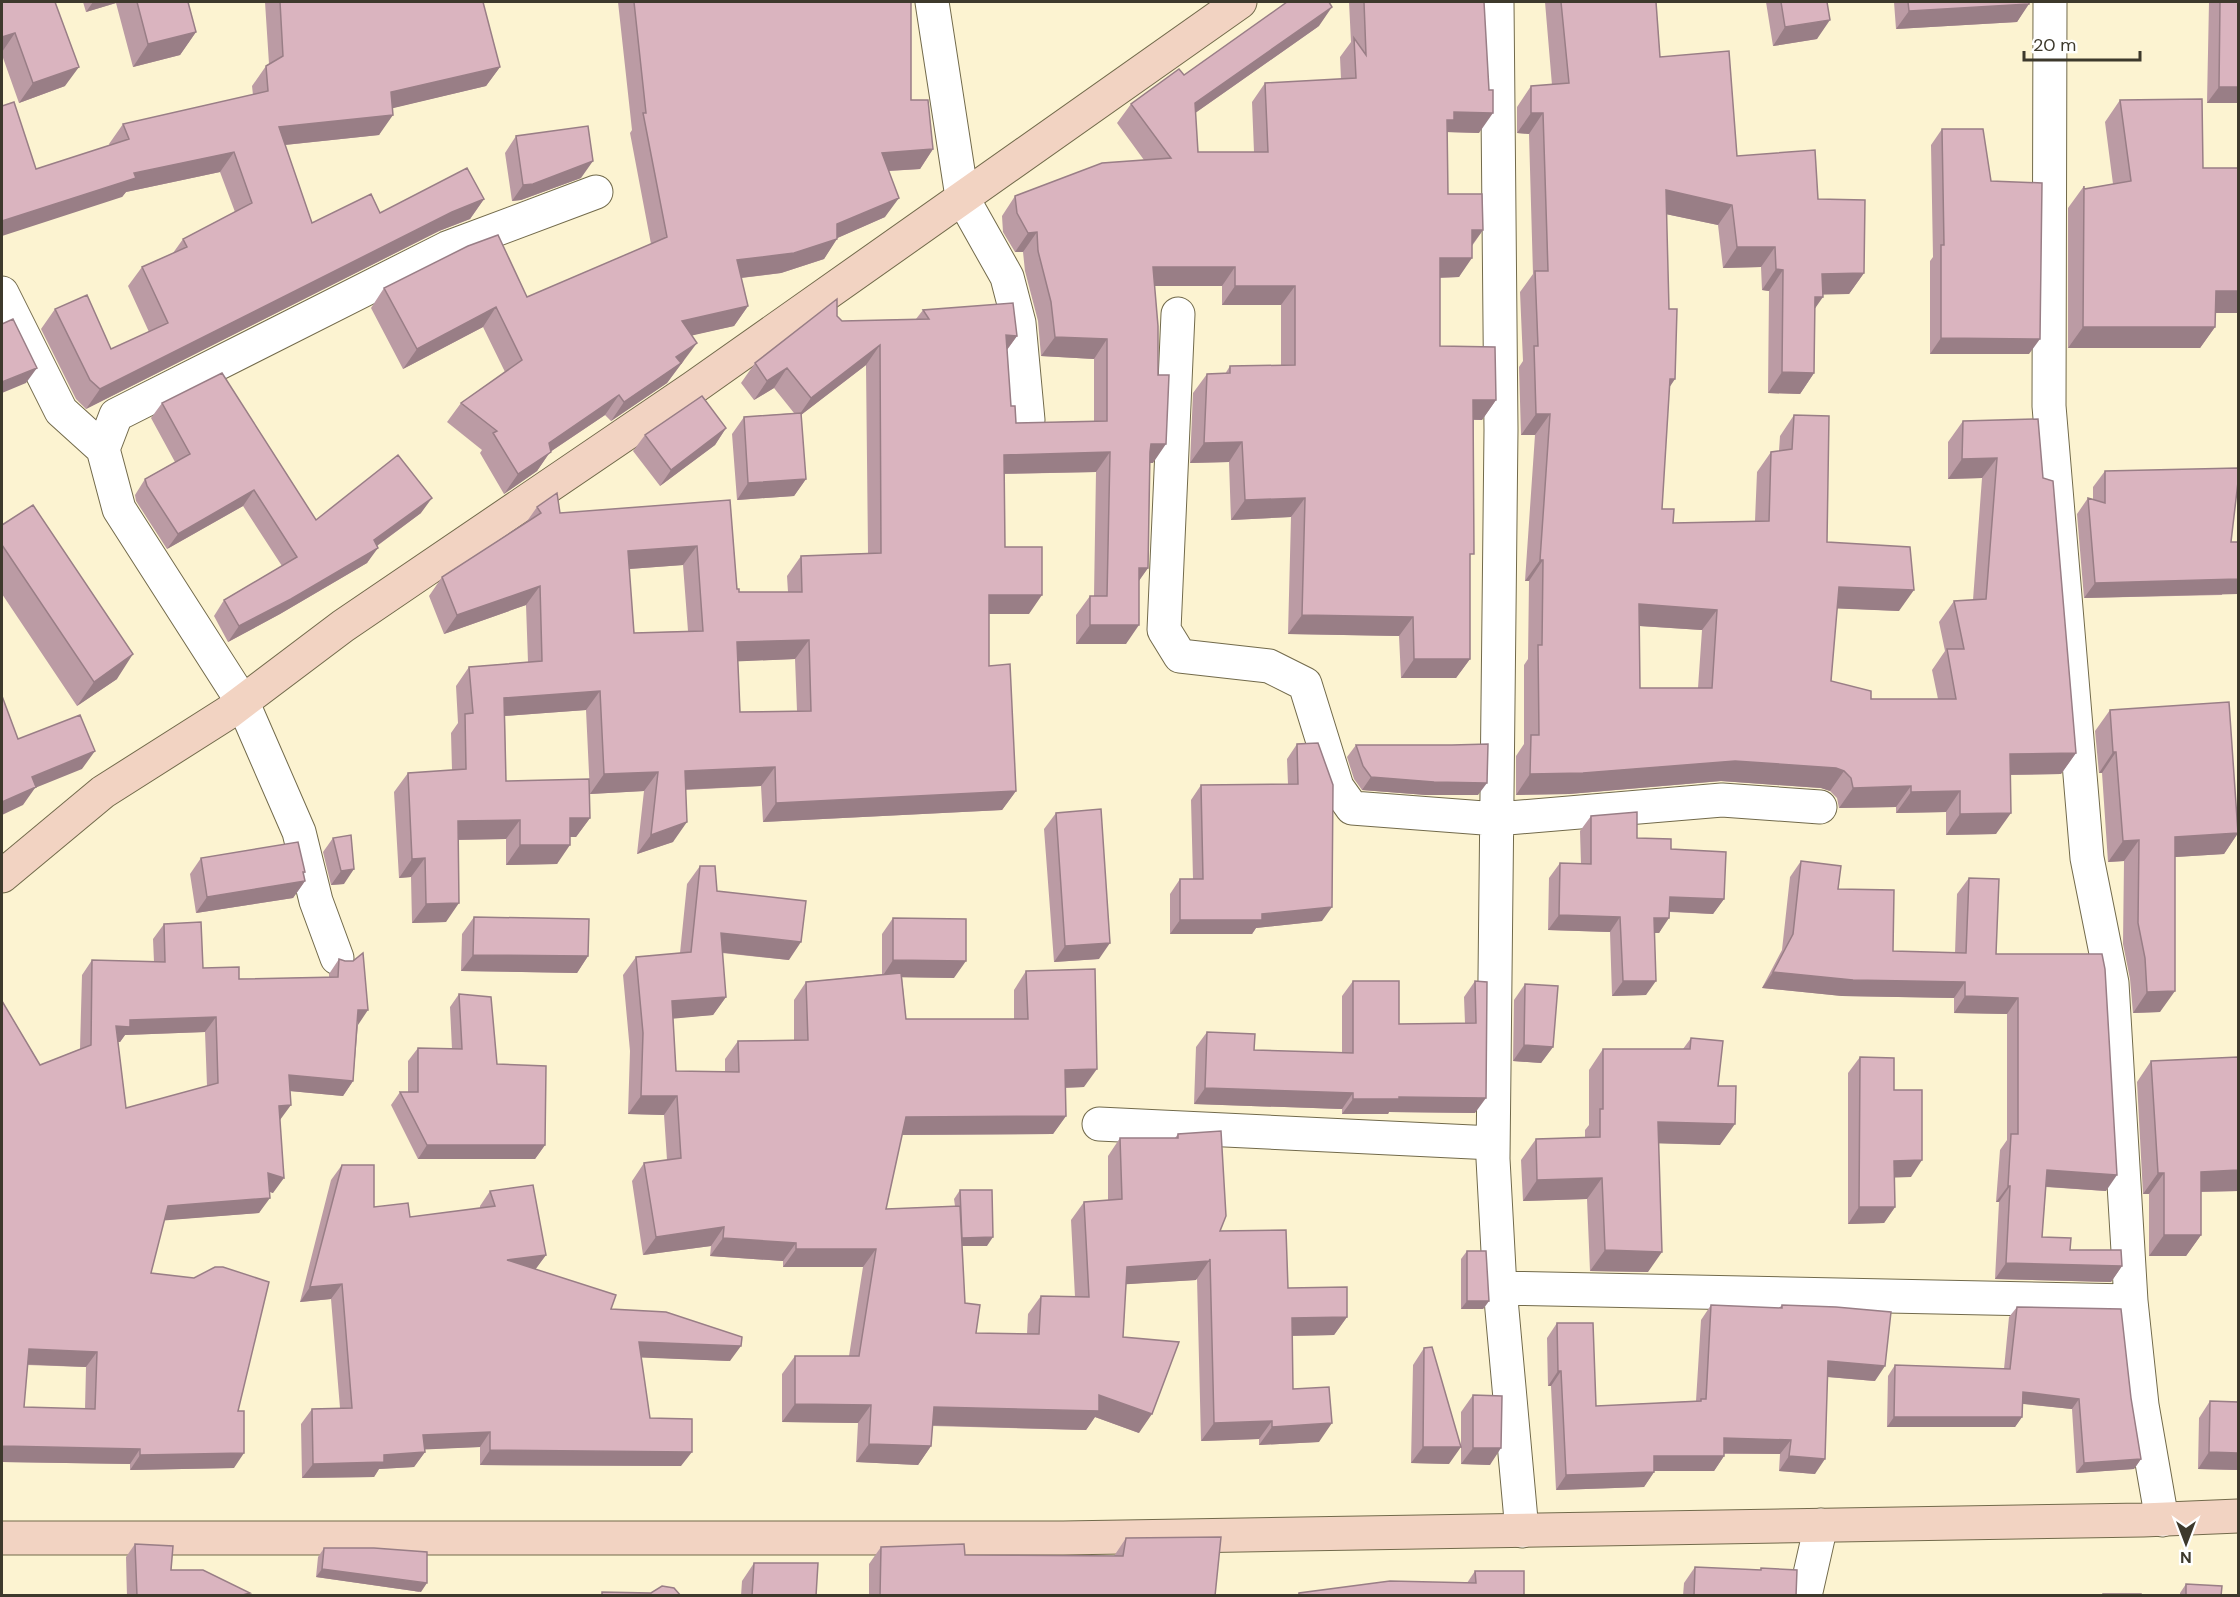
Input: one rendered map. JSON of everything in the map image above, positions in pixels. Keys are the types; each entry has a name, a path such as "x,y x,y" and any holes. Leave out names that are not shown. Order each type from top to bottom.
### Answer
{"main road":[{"path":"2,876 103,792 242,701 344,626 693,388 1240,2"},
{"path":"2,1538 1063,1538 2162,1520 2238,1516"}],"street":[{"path":"932,2 962,197 1007,277 1019,323 1028,420"},
{"path":"1497,2 1501,430 1493,1143 1500,1288 1522,1531"},
{"path":"2050,2 2049,406 2087,858 2112,983 2131,1301 2142,1405 2162,1520"},
{"path":"103,449 116,414 447,248 596,192"},
{"path":"2,293 61,411 103,449 119,509 242,701 299,832 316,902 337,958"},
{"path":"1178,314 1164,630 1180,656 1269,666 1305,684 1337,787 1352,808 1497,819 1722,801 1820,807"},
{"path":"1099,1124 1493,1143"},
{"path":"1500,1288 2131,1301"},
{"path":"1805,1596 1821,1526"}],"building":[{"path":"2,2 55,2 79,67 33,83 15,33 2,37"},
{"path":"137,2 188,2 196,32 148,44"},
{"path":"280,2 483,2 500,67 391,92 393,115 279,127 312,223 371,194 380,213 467,168 484,199 452,212 100,389 90,380 55,309 87,295 111,349 168,323 142,267 187,247 183,239 252,203 234,152 134,173 136,178 2,221 2,106 14,102 36,169 129,139 123,124 268,91 266,66 283,56"},
{"path":"634,2 911,2 911,100 928,100 933,149 882,153 899,198 837,224 837,239 794,253 737,260 748,306 682,321 697,343 676,357 681,363 624,402 619,395 549,443 551,452 518,474 493,433 497,431 461,403 522,360 496,307 417,349 384,288 468,246 498,235 527,297 667,237 643,113 646,113"},
{"path":"1287,2 1329,2 1332,7 1195,103 1198,152 1268,152 1265,83 1356,78 1354,38 1366,55 1364,2 1484,2 1489,90 1493,90 1493,113 1454,112 1454,120 1447,120 1448,194 1482,194 1483,230 1472,230 1472,258 1440,258 1440,346 1495,347 1496,400 1473,400 1474,554 1470,554 1470,659 1414,659 1413,617 1302,615 1305,498 1245,500 1242,442 1204,443 1207,374 1230,373 1230,366 1295,365 1295,286 1235,286 1235,267 1153,267 1158,326 1158,375 1169,375 1166,444 1151,444 1150,452 1148,568 1139,568 1139,625 1090,625 1090,596 1107,596 1110,452 1004,455 1005,547 1042,547 1042,595 989,595 989,666 1010,664 1016,791 776,803 775,767 685,771 687,822 651,835 658,772 604,774 600,691 504,698 506,781 589,779 590,818 570,818 570,845 520,845 520,820 458,821 459,903 426,904 425,858 412,859 408,773 466,769 465,714 473,713 469,667 542,661 540,586 457,615 442,577 541,513 537,507 557,493 560,513 730,500 739,592 802,592 801,556 881,553 880,345 811,398 787,368 767,381 755,363 837,299 837,316 842,321 929,319 923,310 1013,303 1017,336 1006,335 1011,406 1015,406 1016,423 1107,421 1107,339 1055,337 1051,302 1038,251 1037,232 1028,233 1017,213 1015,196 1102,163 1171,158 1131,104 1179,69 1184,75","holes":["697,546 703,631 634,633 628,551","809,640 811,711 740,712 737,642"]},
{"path":"1561,2 1656,2 1660,57 1729,51 1737,156 1815,150 1818,199 1865,200 1864,273 1822,274 1823,297 1815,297 1814,373 1782,372 1783,270 1776,269 1775,247 1737,247 1732,205 1666,190 1669,309 1677,309 1675,379 1670,379 1662,509 1674,509 1673,523 1769,521 1771,452 1792,449 1794,415 1829,416 1827,542 1910,547 1914,590 1839,587 1831,681 1871,691 1871,699 1956,699 1947,649 1964,649 1954,601 1986,599 1997,458 1962,459 1963,421 2038,419 2043,478 2053,481 2076,753 2010,754 2011,813 1960,814 1960,791 1911,792 1911,786 1853,788 1851,778 1844,771 1836,768 1735,761 1583,773 1530,774 1531,735 1539,735 1538,645 1542,645 1543,560 1540,560 1550,414 1536,414 1534,346 1538,346 1535,271 1548,271 1543,113 1531,113 1531,86 1569,83","holes":["1639,604 1717,610 1712,688 1640,688"]},
{"path":"1781,2 1827,2 1830,20 1785,27"},
{"path":"1908,2 2029,2 2029,4 1909,11"},
{"path":"2220,2 2238,2 2238,87 2219,87"},
{"path":"2202,99 2203,168 2238,168 2238,291 2216,291 2215,327 2083,327 2084,186 2084,189 2131,181 2120,100"},
{"path":"588,126 593,161 533,184 523,185 516,136"},
{"path":"1942,129 1983,129 1991,181 2042,183 2040,339 1941,338 1941,245 1944,245"},
{"path":"13,319 37,368 2,382 2,324"},
{"path":"222,373 316,520 398,455 432,498 374,540 378,548 291,599 239,626 224,600 297,557 254,490 178,534 147,486 145,479 190,454 162,403"},
{"path":"702,396 726,428 671,470 645,435"},
{"path":"801,413 806,479 748,483 744,417"},
{"path":"2238,468 2231,542 2238,542 2238,579 2095,583 2088,498 2105,503 2105,471"},
{"path":"33,505 133,654 94,682 2,545 2,525"},
{"path":"2,696 18,739 80,715 95,751 32,777 36,787 2,802"},
{"path":"2229,702 2238,833 2175,837 2175,991 2147,992 2145,958 2138,923 2139,840 2123,841 2116,752 2113,752 2110,710"},
{"path":"1318,743 1333,785 1332,907 1262,914 1262,920 1180,920 1180,879 1203,879 1201,785 1298,784 1297,744"},
{"path":"1488,744 1487,783 1371,777 1363,766 1356,745 1452,745"},
{"path":"1101,809 1110,943 1065,946 1056,813"},
{"path":"1637,812 1637,838 1671,839 1671,849 1726,852 1724,899 1670,897 1669,918 1654,918 1656,981 1623,981 1620,917 1559,915 1560,863 1591,864 1591,816"},
{"path":"351,835 354,869 341,871 333,838"},
{"path":"298,842 305,881 207,897 201,858"},
{"path":"1801,861 1841,866 1838,889 1894,890 1893,951 1966,953 1969,878 1999,879 1996,954 2102,954 2105,969 2117,1175 2047,1170 2042,1237 2071,1238 2070,1250 2121,1250 2122,1266 2006,1263 2011,1134 2018,1134 2018,998 1965,996 1965,982 1853,980 1773,972 1793,934"},
{"path":"700,866 715,866 717,891 806,901 801,942 721,933 726,997 672,1001 676,1071 739,1072 738,1041 808,1040 806,982 901,973 906,1019 1028,1019 1026,971 1095,969 1097,1069 1065,1070 1066,1116 906,1117 886,1209 960,1206 965,1303 980,1305 976,1333 1039,1334 1041,1296 1089,1297 1084,1202 1122,1199 1120,1138 1178,1138 1178,1134 1221,1131 1226,1216 1220,1231 1286,1230 1288,1288 1347,1287 1347,1317 1292,1318 1293,1389 1329,1387 1332,1423 1272,1427 1272,1421 1214,1423 1210,1259 1209,1261 1127,1267 1123,1337 1179,1342 1152,1414 1099,1395 1099,1411 934,1407 931,1446 869,1444 871,1405 795,1404 795,1356 859,1356 876,1249 796,1249 796,1243 723,1238 724,1227 656,1237 644,1163 681,1158 677,1096 641,1096 643,1033 636,957 691,952"},
{"path":"474,917 589,919 588,956 473,955"},
{"path":"893,918 966,919 966,961 893,960"},
{"path":"201,922 203,968 239,967 239,979 338,977 339,959 353,961 363,953 368,1010 358,1010 353,1081 289,1075 291,1105 279,1106 284,1178 268,1173 270,1198 168,1206 151,1273 194,1278 215,1267 223,1267 269,1282 238,1411 244,1411 244,1453 140,1455 140,1449 2,1446 2,1001 40,1065 91,1045 92,960 165,962 164,924","holes":["216,1017 218,1083 126,1108 116,1026 130,1027 130,1020","29,1349 97,1352 95,1409 24,1407"]},
{"path":"1353,981 1399,981 1399,1024 1476,1023 1475,981 1487,982 1486,1098 1353,1099 1353,1093 1205,1088 1207,1032 1255,1034 1254,1050 1353,1053"},
{"path":"1525,984 1558,986 1553,1047 1524,1045"},
{"path":"459,994 491,997 497,1064 546,1066 545,1145 427,1145 400,1092 418,1092 418,1048 462,1049"},
{"path":"1691,1038 1723,1041 1718,1086 1736,1086 1735,1124 1658,1122 1662,1252 1605,1250 1602,1178 1537,1180 1536,1139 1600,1137 1600,1109 1603,1109 1603,1049 1690,1049"},
{"path":"1860,1057 1894,1058 1894,1090 1922,1090 1922,1160 1894,1161 1895,1207 1859,1207"},
{"path":"2238,1057 2238,1170 2201,1172 2201,1235 2164,1235 2164,1173 2158,1173 2151,1061"},
{"path":"342,1165 374,1165 374,1207 408,1203 410,1217 495,1206 490,1191 533,1185 546,1255 507,1260 616,1295 611,1309 666,1312 742,1337 741,1346 639,1342 650,1418 692,1419 692,1452 490,1450 490,1432 423,1435 425,1452 384,1455 384,1462 313,1464 312,1409 352,1408 342,1284 310,1287"},
{"path":"960,1190 992,1190 993,1237 962,1238"},
{"path":"1467,1251 1486,1251 1489,1301 1467,1301"},
{"path":"1711,1305 1782,1308 1782,1305 1836,1307 1891,1312 1885,1366 1828,1361 1825,1459 1789,1456 1791,1440 1724,1438 1724,1456 1654,1456 1654,1472 1566,1475 1561,1371 1558,1371 1557,1323 1593,1323 1596,1406 1701,1401 1701,1399 1706,1399"},
{"path":"2017,1307 2121,1309 2131,1398 2141,1459 2084,1463 2079,1399 2023,1392 2022,1417 1894,1417 1895,1365 2010,1369"},
{"path":"1432,1347 1461,1447 1423,1447 1424,1348"},
{"path":"1473,1395 1502,1396 1501,1448 1473,1448"},
{"path":"2210,1401 2238,1402 2238,1453 2209,1452"},
{"path":"1221,1537 1215,1596 880,1596 881,1547 964,1544 965,1555 1123,1556 1126,1538"},
{"path":"135,1544 173,1546 171,1570 203,1570 250,1593 239,1596 137,1596"},
{"path":"324,1548 374,1548 427,1552 427,1583 322,1569"},
{"path":"754,1563 818,1563 816,1596 752,1596"},
{"path":"1695,1567 1797,1570 1796,1596 1694,1596"},
{"path":"1475,1571 1524,1571 1524,1596 1299,1596 1299,1593 1390,1581 1476,1583"},
{"path":"2186,1584 2222,1586 2221,1596 2186,1596"},
{"path":"662,1586 674,1588 681,1596 602,1596 602,1592 651,1593"},
{"path":"2103,1594 2141,1594 2141,1596 2103,1596"}]}
